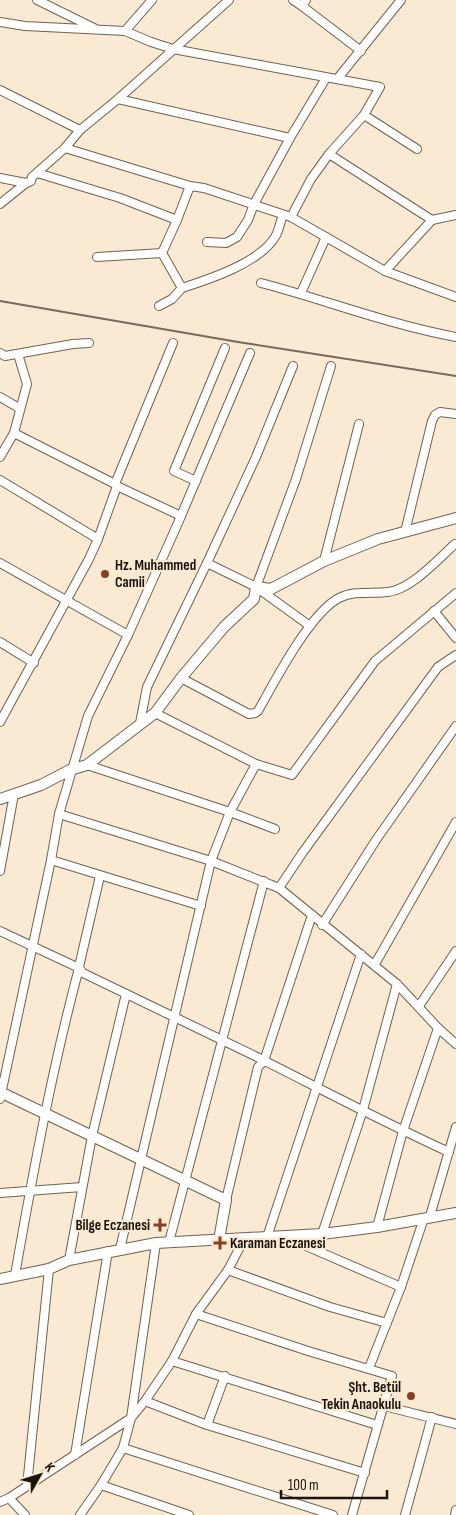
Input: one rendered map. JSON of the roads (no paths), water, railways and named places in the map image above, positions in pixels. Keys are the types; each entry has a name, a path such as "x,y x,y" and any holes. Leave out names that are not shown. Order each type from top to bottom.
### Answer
{"street":[{"path":"37,0 98,30"},
{"path":"125,31 149,2 139,0"},
{"path":"0,204 30,181 65,148 80,130 118,99 229,0"},
{"path":"293,0 304,3 361,50"},
{"path":"338,78 401,0"},
{"path":"0,22 25,26 125,31 173,49 380,87 364,115 329,154 275,237 263,250 226,274 182,288 172,298 159,306"},
{"path":"206,242 226,242 237,237 248,220 254,204 290,138 326,78"},
{"path":"0,90 80,130"},
{"path":"118,99 290,138"},
{"path":"364,115 417,149"},
{"path":"65,148 190,186 204,188 287,216 385,270 456,297"},
{"path":"329,154 432,220"},
{"path":"37,173 120,198 177,220"},
{"path":"0,178 26,183"},
{"path":"162,253 190,186"},
{"path":"385,270 432,220 456,215"},
{"path":"301,293 326,237"},
{"path":"162,253 182,288"},
{"path":"97,257 162,253"},
{"path":"261,283 301,293 372,316 456,337"},
{"path":"0,353 5,356 89,343"},
{"path":"0,722 34,663 98,539 116,485 173,344"},
{"path":"196,481 174,470 225,348"},
{"path":"0,457 14,433 19,408 27,384 18,354"},
{"path":"226,1200 0,1094 51,860 58,814 88,716 128,635 250,354"},
{"path":"140,723 147,687 256,457 293,366"},
{"path":"87,766 155,713 181,678 224,627 254,599 256,587 296,479 331,366"},
{"path":"0,397 19,408"},
{"path":"406,532 432,421 435,415 440,412 456,414"},
{"path":"324,561 359,424"},
{"path":"14,433 181,516"},
{"path":"0,480 98,539"},
{"path":"256,587 271,589 324,561 378,539 456,518"},
{"path":"181,678 249,714 255,713 258,711 301,638 317,616 339,598 358,593 389,592 402,588 416,579 455,544"},
{"path":"0,563 128,635"},
{"path":"207,563 256,587 310,626"},
{"path":"155,713 256,764 292,775 375,661 456,593"},
{"path":"434,611 456,638"},
{"path":"0,642 34,663"},
{"path":"280,888 303,852 438,667 456,655"},
{"path":"322,925 376,840 456,726"},
{"path":"120,1249 211,862 230,812 256,764"},
{"path":"0,799 41,785 84,765 230,812 276,829"},
{"path":"0,871 14,794"},
{"path":"58,814 211,862 280,888 322,925 397,984 438,1028 456,1044"},
{"path":"374,964 456,822"},
{"path":"51,860 201,906"},
{"path":"15,1275 46,1114 100,876"},
{"path":"169,1242 264,881"},
{"path":"219,1240 226,1200 258,1067 264,1061 312,915"},
{"path":"0,931 79,968 84,973 363,1110 448,1156 456,1163"},
{"path":"419,1006 452,965 456,951"},
{"path":"267,1237 361,954"},
{"path":"322,1234 363,1110 397,984"},
{"path":"69,1260 92,1136 126,994"},
{"path":"377,1227 403,1131 438,1028"},
{"path":"369,1368 427,1217 456,1127"},
{"path":"0,1193 82,1187"},
{"path":"0,1279 49,1270 69,1260 108,1251 156,1243 322,1234 377,1227 456,1213"},
{"path":"306,1235 306,1246 401,1287"},
{"path":"0,1502 131,1418 172,1361 196,1314 228,1270 240,1247 250,1239"},
{"path":"80,1515 123,1448 131,1418 156,1243"},
{"path":"75,1454 108,1251"},
{"path":"27,1486 49,1270"},
{"path":"228,1270 330,1308 386,1323"},
{"path":"196,1314 392,1376 352,1515"},
{"path":"172,1361 377,1425"},
{"path":"207,1425 225,1376"},
{"path":"145,1401 207,1425 364,1473"},
{"path":"384,1406 456,1424"},
{"path":"405,1515 432,1418"},
{"path":"123,1448 333,1515"},
{"path":"101,1485 189,1515"},
{"path":"9,1498 25,1515"},
{"path":"455,1515 456,1510"}],"railway":[{"path":"0,301 238,342 456,376"}],"place":[{"name":"Hz. Muhammed Camii","path":"105,574"},
{"name":"Bilge Eczanesi","path":"160,1225"},
{"name":"Karaman Eczanesi","path":"220,1243"},
{"name":"Şht. Betül Tekin Anaokulu","path":"411,1396"}]}
